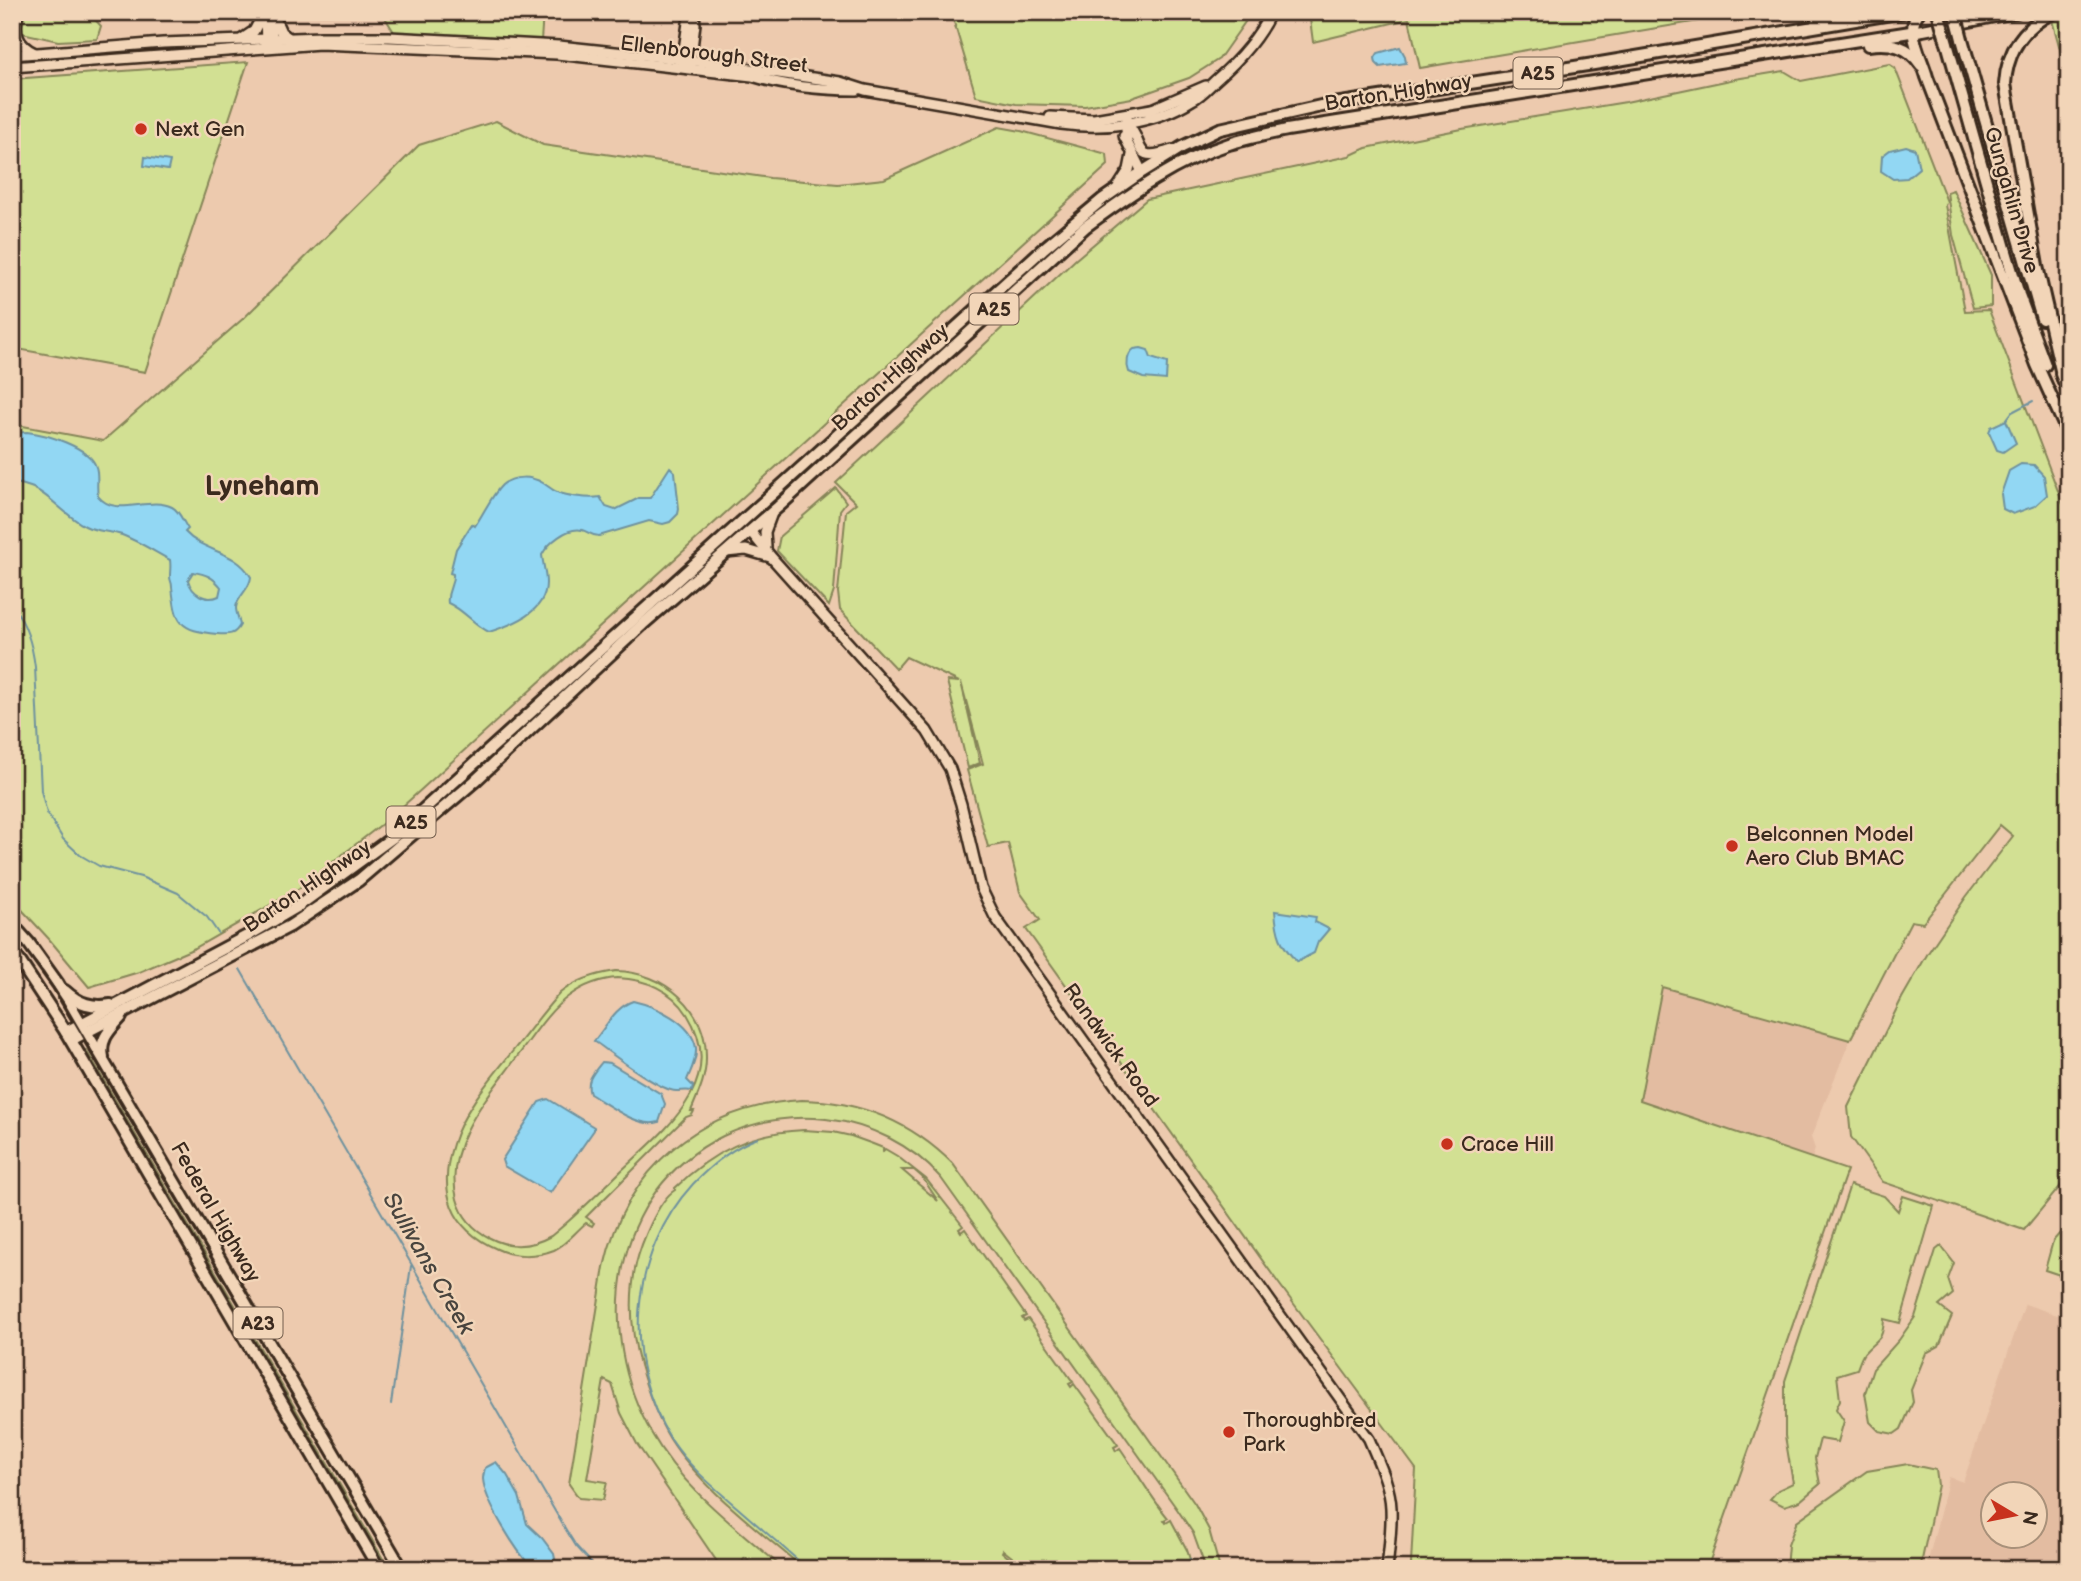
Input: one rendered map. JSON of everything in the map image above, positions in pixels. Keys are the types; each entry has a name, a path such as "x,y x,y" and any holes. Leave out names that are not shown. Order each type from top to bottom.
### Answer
{"highway":[{"path":"1808,28 1836,12"},
{"name":"Barton Highway","path":"122,1008 297,907 393,838 1000,286 1117,188 1182,146 1220,130 1296,111 1903,12"},
{"path":"1919,12 1912,28 1927,77 2037,365 2067,431"},
{"name":"Gungahlin Drive","path":"1938,12 2019,295 2067,431"},
{"path":"1886,14 1912,28 1955,18 2017,12"},
{"path":"2054,12 2038,21 2020,38 2009,60 2005,84 2036,266 2063,379"},
{"name":"Gungahlin Drive","path":"1955,18 2036,300 2069,394"},
{"name":"Barton Highway","path":"69,1036 290,926 359,880 475,781 643,624 748,533 1085,227 1165,173 1228,144 1287,130 1657,72 1912,28"},
{"path":"1657,72 1886,43 1912,54 1927,77"},
{"path":"1142,172 1165,173"},
{"name":"Randwick Road","path":"739,524 748,533"},
{"name":"A23","path":"12,925 28,942 58,984"},
{"name":"A23","path":"12,950 69,1036"},
{"name":"A25","path":"58,984 81,1003 122,1008 104,1037 104,1060"},
{"name":"Federal Highway","path":"58,984 402,1569"},
{"name":"Federal Highway","path":"69,1036 379,1569"}],"main road":[{"path":"12,22 17,12"},
{"path":"17,12 17,37 23,45 36,53"},
{"path":"240,40 254,31 264,12"},
{"path":"264,12 269,43"},
{"path":"269,43 272,12"},
{"path":"272,12 281,32 289,38"},
{"path":"685,64 695,23 693,12"},
{"name":"Ellenborough Street","path":"1128,123 1193,100 1248,49 1271,12"},
{"name":"Ellenborough Street","path":"12,67 269,43 289,38 389,37 559,46 685,64 765,80 838,90 865,90 1020,116 1109,122 1155,113"},
{"name":"Ellenborough Street","path":"12,55 240,40 494,50 685,64"},
{"path":"1138,142 1142,128 1155,113"},
{"path":"1109,122 1128,123"},
{"path":"1109,122 1127,139 1142,172"},
{"path":"1128,123 1142,151 1151,155 1182,146"},
{"path":"1127,139 1128,123"},
{"path":"1117,188 1131,165 1132,152"},
{"path":"772,558 766,546 765,532 769,518 778,506"},
{"name":"Randwick Road","path":"748,533 761,551 772,558 927,731 950,769 981,888 995,917 1369,1439 1382,1469 1390,1499 1387,1569"},
{"path":"724,552 746,550 772,558"}],"shaded area":[{"path":"280,12 384,12 384,16 280,15"},
{"path":"1661,987 1850,1040 1811,1137 1815,1149 1812,1158 1640,1100"},
{"path":"2025,1304 2069,1319 2069,1569 1926,1569 1949,1477 1963,1482"}],"green space":[{"path":"25,12 88,12 101,26 97,39 58,41 22,33"},
{"path":"384,12 543,12 541,41 394,32"},
{"path":"951,12 1252,12 1219,59 1189,78 1132,98 1085,106 1016,104 976,96"},
{"path":"1309,12 1752,12 1420,68 1409,19 1313,42"},
{"path":"2069,17 2069,82 2052,20"},
{"path":"248,62 145,372 12,348 12,79"},
{"path":"1889,64 1895,68 1947,202 1945,205 1965,311 1989,310 2063,504 2069,512 2069,1176 2024,1230 1883,1182 1851,1137 1848,1107 1902,998 1928,953 1966,897 2013,836 2000,825 1923,923 1911,921 1850,1040 1662,987 1640,1100 1847,1170 1707,1569 1414,1569 1411,1564 1416,1469 1277,1281 1026,929 1040,920 1020,892 1008,843 988,847 967,770 983,764 961,682 980,763 968,768 947,681 959,682 906,657 896,669 840,610 838,592 846,511 856,503 836,483 1075,260 1147,199 1349,156 1366,148 1626,102 1735,79 1784,71 1801,81"},
{"path":"496,121 543,145 770,178 838,184 884,179 999,127 1107,154 1108,165 391,817 298,889 195,948 139,972 89,987 12,899 12,424 103,441 245,317 419,145"},
{"path":"1953,190 1991,275 1991,306 1973,308 1953,235 1947,192"},
{"path":"836,488 846,502 840,510 834,591 829,606 777,551 780,536"},
{"path":"616,971 634,973 666,986 691,1009 699,1024 706,1059 703,1079 691,1111 694,1111 586,1217 594,1223 592,1226 586,1223 554,1250 525,1255 504,1252 468,1231 452,1207 447,1177 458,1131 480,1093 560,993 579,981","holes":["628,979 666,992 687,1014 698,1038 701,1061 687,1102 657,1138 551,1236 521,1245 506,1244 490,1238 469,1222 457,1199 454,1179 456,1160 471,1123 493,1088 561,1002 592,983"]},
{"path":"86,1050 389,1569 384,1569 153,1171"},
{"path":"802,1100 845,1105 884,1117 920,1137 953,1164 1195,1504 1209,1530 1220,1569 1206,1569 1193,1533 1177,1509 941,1178 917,1156 889,1138 858,1126 826,1119 786,1119 748,1126 723,1136 685,1160 656,1191 635,1228 623,1267 619,1309 622,1352 633,1394 652,1434 679,1473 695,1490 784,1569 757,1569 745,1558 740,1564 743,1569 722,1569 637,1444 621,1413 612,1384 604,1380 587,1479 607,1482 603,1500 579,1498 569,1484 604,1267 615,1231 630,1200 650,1172 673,1148 701,1129 732,1115 765,1105"},
{"path":"804,1130 851,1136 883,1148 883,1151 885,1149 897,1156 926,1179 963,1226 959,1229 961,1232 965,1229 1026,1316 1022,1318 1024,1321 1028,1319 1073,1382 1069,1384 1071,1387 1074,1384 1118,1445 1114,1447 1116,1451 1120,1448 1168,1518 1164,1520 1166,1523 1171,1520 1187,1550 1193,1569 1027,1569 1003,1550 1002,1552 1022,1569 804,1569 732,1508 698,1475 665,1430 652,1403 643,1374 632,1315 636,1264 646,1234 662,1203 689,1175 734,1146 750,1139","holes":["902,1170 914,1170 922,1177 938,1201"]},
{"path":"1850,1185 1884,1196 1898,1211 1903,1196 1934,1206 1900,1323 1884,1319 1881,1336 1864,1353 1857,1369 1837,1375 1840,1400 1836,1409 1844,1421 1838,1442 1820,1439 1815,1458 1820,1484 1800,1501 1784,1506 1770,1499 1778,1490 1793,1483 1785,1436 1785,1381"},
{"path":"2069,1223 2069,1278 2045,1270 2053,1241"},
{"path":"1941,1246 1954,1263 1948,1279 1953,1294 1939,1306 1952,1316 1939,1346 1926,1353 1911,1390 1913,1402 1901,1429 1894,1434 1879,1431 1870,1422 1865,1393 1873,1369 1915,1317 1936,1250"},
{"path":"1908,1464 1936,1470 1938,1485 1920,1569 1786,1569 1788,1545 1797,1521 1867,1471"}],"water":[{"path":"1400,47 1406,63 1380,67 1376,63 1378,53"},
{"path":"1906,146 1915,149 1919,168 1907,178 1893,179 1881,171 1882,156 1890,150"},
{"path":"145,157 170,161 168,170 144,166"},
{"path":"1134,349 1148,350 1151,358 1167,363 1166,380 1143,378 1129,372 1127,363 1130,354"},
{"path":"2006,420 2016,443 2003,452 1997,450 1989,432 1991,427"},
{"path":"12,433 35,433 77,448 92,460 96,467 98,496 105,503 123,506 153,503 172,507 188,529 185,532 193,539 229,556 245,568 251,577 237,604 240,625 236,631 217,634 187,627 175,609 170,560 122,535 85,526 40,492 12,482","holes":["193,572 209,576 218,584 221,587 219,596 200,596 188,580"]},
{"path":"2021,464 2034,465 2044,476 2047,495 2035,506 2013,514 2003,509 2001,494 2009,471"},
{"path":"670,467 675,472 678,514 670,522 663,524 649,521 599,536 576,530 559,537 542,555 546,580 544,593 534,610 526,616 489,632 448,603 453,578 450,573 456,549 502,485 517,478 533,479 572,496 600,497 606,507 615,510 639,498 650,498"},
{"path":"1275,911 1316,917 1315,922 1329,929 1318,942 1314,953 1297,962 1280,939"},
{"path":"633,1001 671,1017 688,1030 696,1048 696,1056 687,1080 693,1086 692,1091 676,1091 658,1085 594,1041 616,1013"},
{"path":"602,1062 610,1063 661,1094 665,1104 659,1122 633,1119 590,1094 589,1081"},
{"path":"548,1099 594,1127 550,1193 504,1166 502,1160 539,1102"},
{"path":"496,1462 519,1496 527,1524 554,1554 557,1569 533,1569 503,1527 489,1501 483,1479 485,1468"}],"waterway":[{"path":"2006,420 2012,412 2033,401"},
{"name":"Sullivans Creek","path":"12,604 25,626 34,658 41,791 47,813 63,839 80,855 99,866 141,877 178,893 207,917 218,933"},
{"name":"Sullivans Creek","path":"240,969 563,1525 576,1546 597,1569"},
{"path":"758,1138 740,1146 715,1163 693,1184 672,1212 656,1243 645,1275 639,1309 639,1343 645,1377 656,1410 679,1451 712,1485 808,1569"},
{"path":"391,1404 411,1266"},
{"path":"1185,1569 1190,1559"}],"tram line":[{"path":"12,933 63,1002 394,1569"}],"place":[{"name":"Next Gen","path":"141,129"},
{"name":"Belconnen Model Aero Club BMAC","path":"1732,846"},
{"name":"Crace Hill","path":"1447,1144"},
{"name":"Thoroughbred Park","path":"1229,1432"}],"district":[{"name":"Lyneham","path":"262,485"}]}
